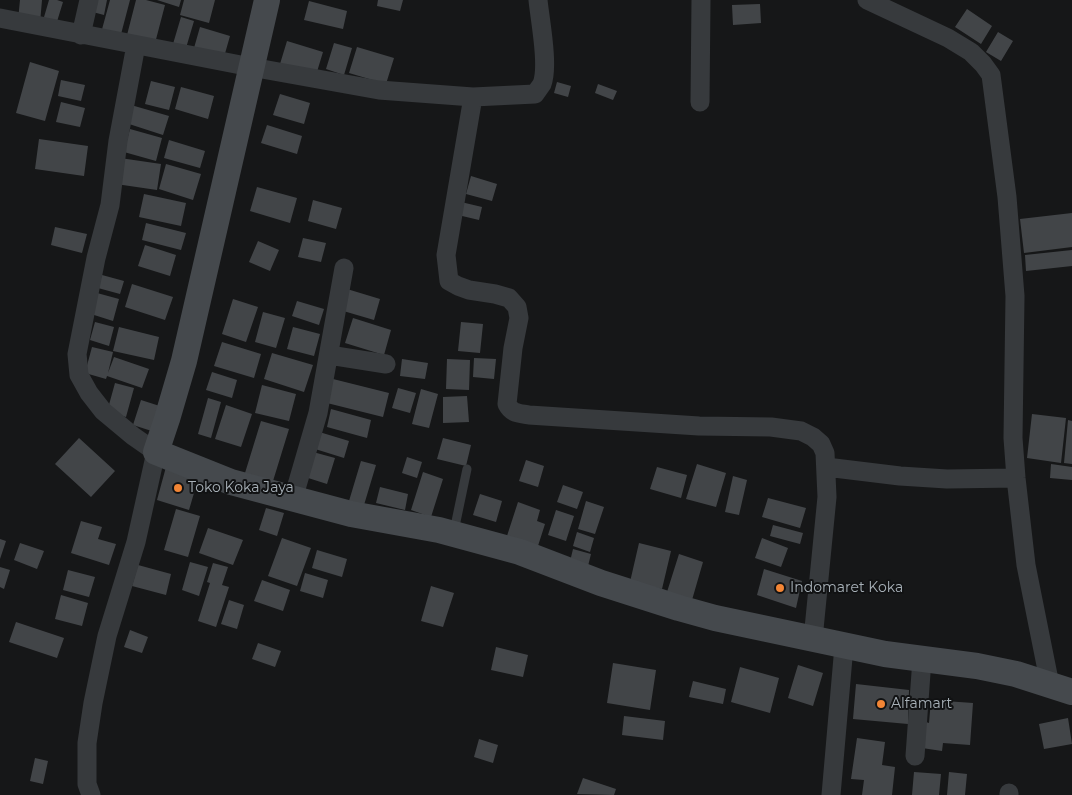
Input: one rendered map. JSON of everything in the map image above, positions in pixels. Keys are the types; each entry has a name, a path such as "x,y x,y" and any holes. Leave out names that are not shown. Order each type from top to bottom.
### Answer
{"main road":[{"path":"267,0 187,352 156,452 231,482 351,514 453,533 520,552 601,583 715,618 886,654 977,666 1016,674 1061,688"}],"street":[{"path":"81,35 89,0"},
{"path":"0,18 81,35 379,90 473,97 535,94 541,85 545,65 538,0"},
{"path":"700,102 701,0"},
{"path":"866,0 948,38 971,52 992,75 1007,197 1014,296 1012,438 1016,478 1026,564 1061,688"},
{"path":"91,795 87,784 87,743 93,703 107,636 136,542 156,452 103,411 89,393 79,375 77,354 96,258 110,205 118,141 136,45"},
{"path":"473,97 446,255 447,269 449,281 458,286 509,298 517,307 519,318 507,404 510,410 518,413 538,415 700,426 770,427 801,431 813,437 821,444 825,452 827,497 813,639"},
{"path":"293,499 318,413 344,268"},
{"path":"329,355 386,364"},
{"path":"826,467 910,476 1016,478"},
{"path":"831,795 844,646"},
{"path":"915,756 922,659"}],"lane":[{"path":"453,533 467,469"}],"building":[{"path":"20,0 42,0 40,23 18,20"},
{"path":"49,0 63,2 55,28 42,24"},
{"path":"91,0 107,0 104,15 89,11"},
{"path":"110,0 130,0 120,38 101,33"},
{"path":"136,0 146,0 165,5 154,47 126,39"},
{"path":"157,0 181,0 179,7"},
{"path":"184,0 215,0 209,23 180,15"},
{"path":"378,0 403,0 400,11 377,6"},
{"path":"309,1 347,11 343,29 304,20"},
{"path":"760,4 761,23 733,25 732,5"},
{"path":"967,9 992,26 981,44 955,27"},
{"path":"181,17 194,21 186,48 173,44"},
{"path":"200,27 230,36 224,57 194,48"},
{"path":"998,32 1013,41 1001,61 986,52"},
{"path":"287,41 323,52 316,75 280,64"},
{"path":"334,43 352,48 344,75 326,69"},
{"path":"357,47 394,58 386,84 349,73"},
{"path":"30,62 59,71 45,121 16,113"},
{"path":"61,80 85,85 81,101 58,96"},
{"path":"151,81 175,87 169,110 145,104"},
{"path":"557,82 571,86 568,97 554,93"},
{"path":"598,84 617,91 613,100 595,93"},
{"path":"181,87 214,96 208,119 175,109"},
{"path":"280,94 310,103 304,124 273,115"},
{"path":"61,102 85,108 80,127 56,122"},
{"path":"131,105 169,116 163,135 126,123"},
{"path":"267,125 302,136 297,154 261,143"},
{"path":"130,129 162,138 156,161 124,152"},
{"path":"39,139 88,146 84,176 35,169"},
{"path":"169,140 205,151 200,168 164,158"},
{"path":"120,158 161,164 157,190 116,184"},
{"path":"166,164 201,174 193,200 159,189"},
{"path":"471,176 497,184 492,201 466,194"},
{"path":"257,187 297,198 290,223 250,211"},
{"path":"144,194 186,203 181,226 139,217"},
{"path":"313,200 342,208 336,229 308,221"},
{"path":"461,202 482,207 479,220 458,215"},
{"path":"1072,213 1072,247 1024,253 1020,219"},
{"path":"146,223 186,233 181,250 142,240"},
{"path":"55,227 87,234 82,253 51,245"},
{"path":"303,238 326,243 321,262 298,257"},
{"path":"258,241 279,250 270,271 249,262"},
{"path":"145,245 176,255 170,276 138,266"},
{"path":"1072,250 1072,266 1026,271 1025,255"},
{"path":"102,275 124,281 120,294 98,288"},
{"path":"132,284 173,297 165,320 125,307"},
{"path":"347,289 380,299 374,320 340,310"},
{"path":"97,293 119,299 113,321 91,314"},
{"path":"233,299 258,307 246,342 222,334"},
{"path":"297,301 324,309 319,325 292,316"},
{"path":"263,312 285,318 276,348 255,342"},
{"path":"353,318 391,330 384,355 345,343"},
{"path":"95,322 114,327 109,346 90,340"},
{"path":"461,322 483,324 480,353 458,351"},
{"path":"119,327 159,337 154,360 113,351"},
{"path":"293,327 320,334 314,356 287,349"},
{"path":"222,342 261,354 254,378 214,366"},
{"path":"92,347 113,352 108,373 114,357 149,369 142,388 107,376 106,379 85,373"},
{"path":"272,353 313,365 304,392 264,379"},
{"path":"474,358 496,359 494,379 473,377"},
{"path":"402,359 428,363 425,379 400,376"},
{"path":"447,359 470,360 469,390 446,389"},
{"path":"212,372 237,380 232,398 206,390"},
{"path":"333,379 389,393 383,417 327,403"},
{"path":"115,383 134,388 126,417 107,412"},
{"path":"262,385 296,394 289,421 255,413"},
{"path":"398,388 416,393 410,413 392,408"},
{"path":"421,389 438,394 429,428 412,424"},
{"path":"467,396 469,422 443,423 443,397"},
{"path":"208,398 221,402 211,438 198,434"},
{"path":"141,400 169,409 161,434 133,425"},
{"path":"226,405 252,414 241,447 215,439"},
{"path":"331,409 371,420 367,438 327,427"},
{"path":"1032,414 1066,418 1061,463 1027,458"},
{"path":"1068,420 1072,421 1072,464 1064,463"},
{"path":"261,421 289,429 273,481 245,473"},
{"path":"316,431 349,441 344,458 312,448"},
{"path":"79,438 115,471 91,497 55,464"},
{"path":"443,438 471,445 466,466 437,459"},
{"path":"313,452 335,458 327,484 305,477"},
{"path":"407,457 422,462 417,478 402,473"},
{"path":"526,460 544,466 538,487 519,481"},
{"path":"361,461 376,465 364,505 349,501"},
{"path":"697,464 726,473 716,507 686,499"},
{"path":"1051,464 1072,467 1072,480 1050,478"},
{"name":"Toko Koka Jaya","path":"166,467 199,476 189,510 157,500"},
{"path":"657,467 687,475 681,498 650,489"},
{"path":"423,472 443,479 431,517 411,510"},
{"path":"733,476 747,480 739,515 725,512"},
{"path":"563,485 583,492 577,509 557,502"},
{"path":"380,487 408,494 405,510 376,503"},
{"path":"480,494 502,501 496,522 473,515"},
{"path":"768,498 806,508 800,528 762,517"},
{"path":"586,501 604,507 595,534 578,529"},
{"path":"518,502 540,510 537,521 545,524 537,549 506,539"},
{"path":"266,508 284,513 277,536 259,530"},
{"path":"176,509 200,516 188,557 164,550"},
{"path":"556,510 574,516 566,541 548,535"},
{"path":"81,521 102,527 98,539 116,544 109,565 71,553"},
{"path":"773,525 803,533 800,544 770,536"},
{"path":"208,528 243,540 233,565 199,553"},
{"path":"577,532 594,538 590,552 573,546"},
{"path":"282,538 311,548 297,586 268,576"},
{"path":"762,538 788,548 781,567 755,558"},
{"path":"0,539 6,541 0,559"},
{"path":"20,543 44,551 37,569 14,560"},
{"path":"639,543 671,551 662,589 630,582"},
{"path":"573,549 591,554 586,574 568,570"},
{"path":"317,550 347,559 342,577 312,568"},
{"path":"679,554 703,562 692,600 667,592"},
{"path":"190,562 208,567 199,596 182,590"},
{"path":"213,563 228,567 222,585 229,587 216,627 198,621 210,583 207,582"},
{"path":"138,565 171,574 166,595 132,586"},
{"path":"0,567 10,570 4,589 0,587"},
{"name":"Indomaret Koka","path":"764,569 802,581 796,608 757,595"},
{"path":"68,570 95,577 89,597 63,590"},
{"path":"305,573 328,580 323,598 300,591"},
{"path":"262,580 290,590 283,611 254,601"},
{"path":"431,586 454,593 443,627 421,621"},
{"path":"61,595 88,603 82,626 55,619"},
{"path":"229,600 244,605 237,629 221,624"},
{"path":"16,622 64,638 57,658 9,642"},
{"path":"130,630 148,637 142,653 124,647"},
{"path":"258,643 281,651 275,667 252,659"},
{"path":"496,647 528,655 523,677 491,670"},
{"path":"613,663 656,670 650,710 607,703"},
{"path":"798,665 823,673 813,706 788,698"},
{"path":"740,667 779,678 770,713 731,702"},
{"path":"693,681 726,689 723,704 689,697"},
{"name":"Alfamart","path":"856,684 909,690 908,724 853,719"},
{"path":"931,700 973,703 970,745 943,743 942,751 922,748 926,722 929,723"},
{"path":"624,716 665,721 663,740 622,735"},
{"path":"1068,718 1072,744 1044,749 1039,724"},
{"path":"857,738 885,742 882,765 895,767 892,795 862,795 864,780 851,779"},
{"path":"479,739 498,745 493,763 474,757"},
{"path":"35,758 48,761 43,784 30,781"},
{"path":"914,772 941,774 939,795 912,795"},
{"path":"949,772 967,774 965,795 947,795"},
{"path":"583,778 616,789 614,795 577,794"}],"place":[{"name":"Toko Koka Jaya","path":"178,488"},
{"name":"Indomaret Koka","path":"780,588"},
{"name":"Alfamart","path":"881,704"}]}
